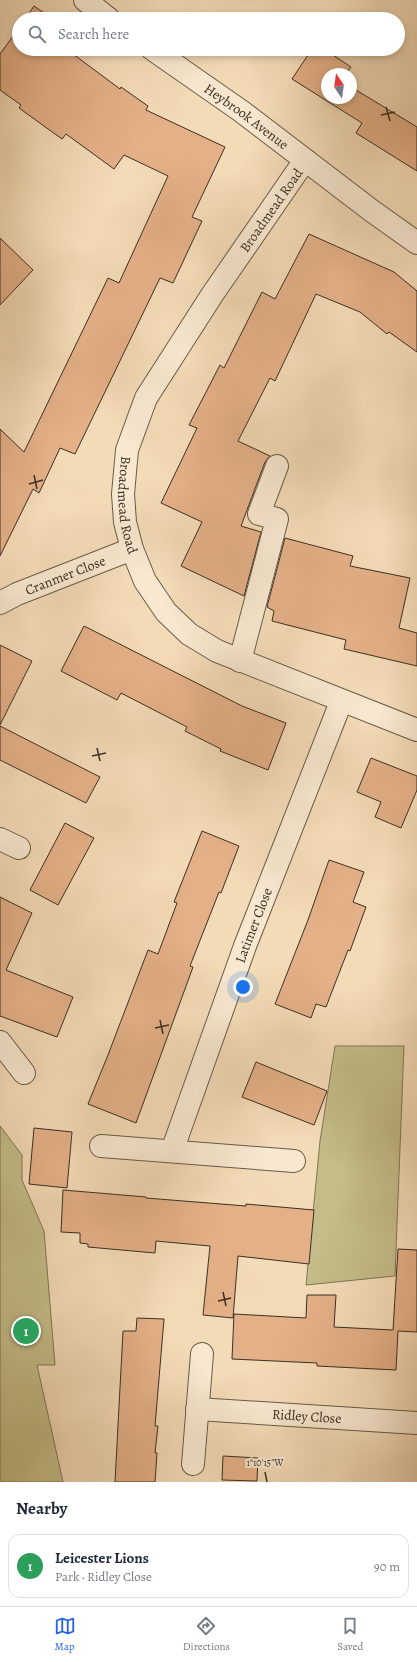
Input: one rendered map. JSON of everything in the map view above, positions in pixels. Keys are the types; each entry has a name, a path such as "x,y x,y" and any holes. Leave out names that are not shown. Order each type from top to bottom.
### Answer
{"street":[{"path":"85,0 100,12"},
{"name":"Heybrook Avenue","path":"162,56 241,111 372,211 417,242"},
{"name":"Broadmead Road","path":"305,160 212,295 146,398 127,450 123,494 124,522 144,581 166,612 189,634 217,651 240,661 341,702 417,730"},
{"path":"240,661 278,519 259,514 277,466"},
{"name":"Cranmer Close","path":"0,603 17,594 132,549"},
{"name":"Latimer Close","path":"172,1151 244,946 341,702"},
{"path":"0,1042 24,1073"},
{"path":"101,1146 294,1161"},
{"path":"193,1464 202,1354"},
{"name":"Ridley Close","path":"197,1410 417,1423"}],"shaded area":[{"path":"335,1046 404,1046 395,1276 306,1285 320,1141"},
{"path":"0,1126 22,1155 22,1180 44,1231 55,1365 37,1365 63,1482 0,1482"}],"building":[{"path":"34,6 43,12 30,12"},
{"path":"12,38 12,56 76,56 120,89 121,87 148,106 146,110 225,147 192,217 202,221 173,283 160,278 75,454 60,448 39,493 33,489 0,556 0,429 24,452 108,278 119,283 168,176 124,155 114,169 66,134 62,139 19,108 21,105 0,90 0,54"},
{"path":"307,56 334,56 351,67 321,68 321,97 292,79"},
{"path":"357,91 417,127 417,171 356,133 362,123 332,104 357,104"},
{"path":"309,234 394,272 417,291 417,352 389,332 387,334 360,312 316,294 275,381 270,378 238,441 270,456 265,462 241,526 261,532 244,596 181,566 202,522 161,503 197,428 189,425 220,365 224,368 262,292 275,299"},
{"path":"0,238 33,270 0,305"},
{"path":"285,538 353,556 350,566 410,578 399,628 417,633 417,666 344,649 346,640 272,621 274,611 267,607"},
{"path":"84,626 242,706 286,723 268,770 220,751 221,749 185,731 187,727 121,693 117,700 61,671"},
{"path":"0,645 32,661 0,725"},
{"path":"0,726 100,777 86,803 0,760"},
{"path":"371,758 417,776 417,790 401,828 375,817 381,802 357,792"},
{"path":"65,823 94,838 58,905 30,890"},
{"path":"202,831 239,846 190,966 193,967 136,1123 88,1104 148,950 158,954 177,903 174,902"},
{"path":"329,860 364,872 353,902 366,907 350,951 348,950 326,1007 316,1004 311,1018 275,1004 308,920"},
{"path":"0,897 32,913 6,970 73,997 57,1037 0,1016"},
{"path":"256,1062 327,1091 314,1125 242,1097"},
{"path":"34,1128 72,1132 67,1188 29,1184"},
{"path":"63,1190 246,1206 246,1204 314,1210 309,1264 238,1256 233,1318 203,1315 210,1246 156,1241 155,1253 88,1247 88,1244 80,1243 80,1233 61,1232"},
{"path":"398,1249 417,1250 417,1332 398,1331 396,1370 317,1366 317,1363 232,1359 234,1314 306,1318 307,1295 336,1295 334,1327 393,1330"},
{"path":"137,1318 164,1319 155,1426 158,1426 155,1453 157,1453 155,1482 115,1482 123,1331 136,1331"},
{"path":"223,1456 258,1458 257,1481 222,1480"}],"place":[{"name":"Leicester Lions","path":"26,1331"}]}
